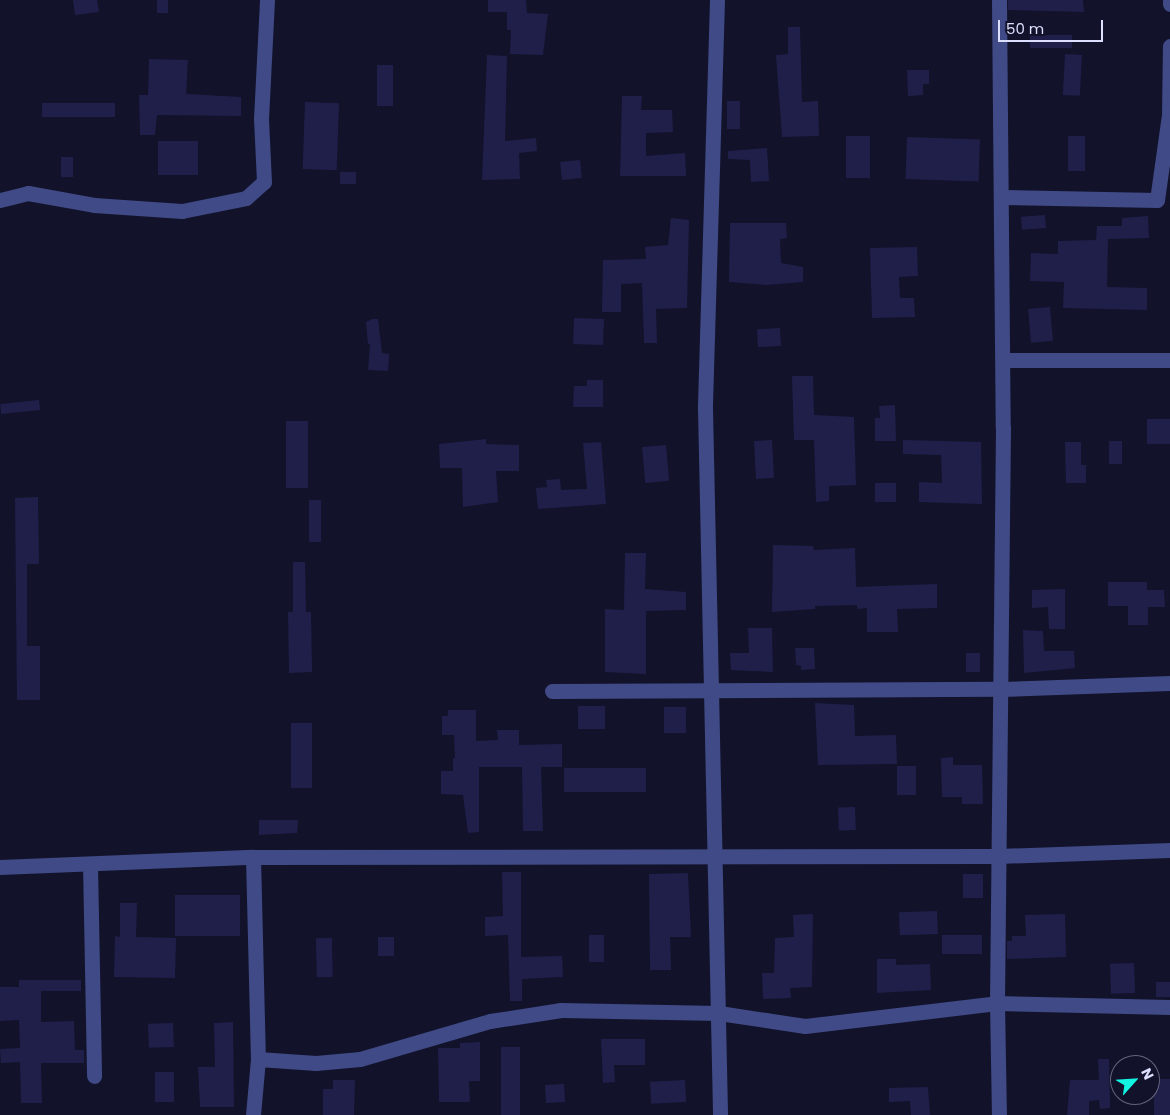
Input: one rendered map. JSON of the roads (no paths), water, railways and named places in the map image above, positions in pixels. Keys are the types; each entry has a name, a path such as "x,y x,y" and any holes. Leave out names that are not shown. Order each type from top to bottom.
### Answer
{"street":[{"path":"0,200 28,193 94,205 182,211 246,198 264,182 261,119 267,0"},
{"path":"717,0 705,408 720,1115"},
{"path":"999,0 1003,197 997,1003 1000,1115"},
{"path":"1003,197 1164,200 1169,115 1170,46"},
{"path":"1003,360 1129,358 1170,360"},
{"path":"552,691 1000,690 1170,683"},
{"path":"0,867 253,857 998,856 1170,850"},
{"path":"253,857 258,1059 253,1115"},
{"path":"90,864 94,1076"},
{"path":"258,1059 316,1063 360,1059 490,1022 561,1010 719,1013 805,1026 997,1003 1170,1007"}]}
